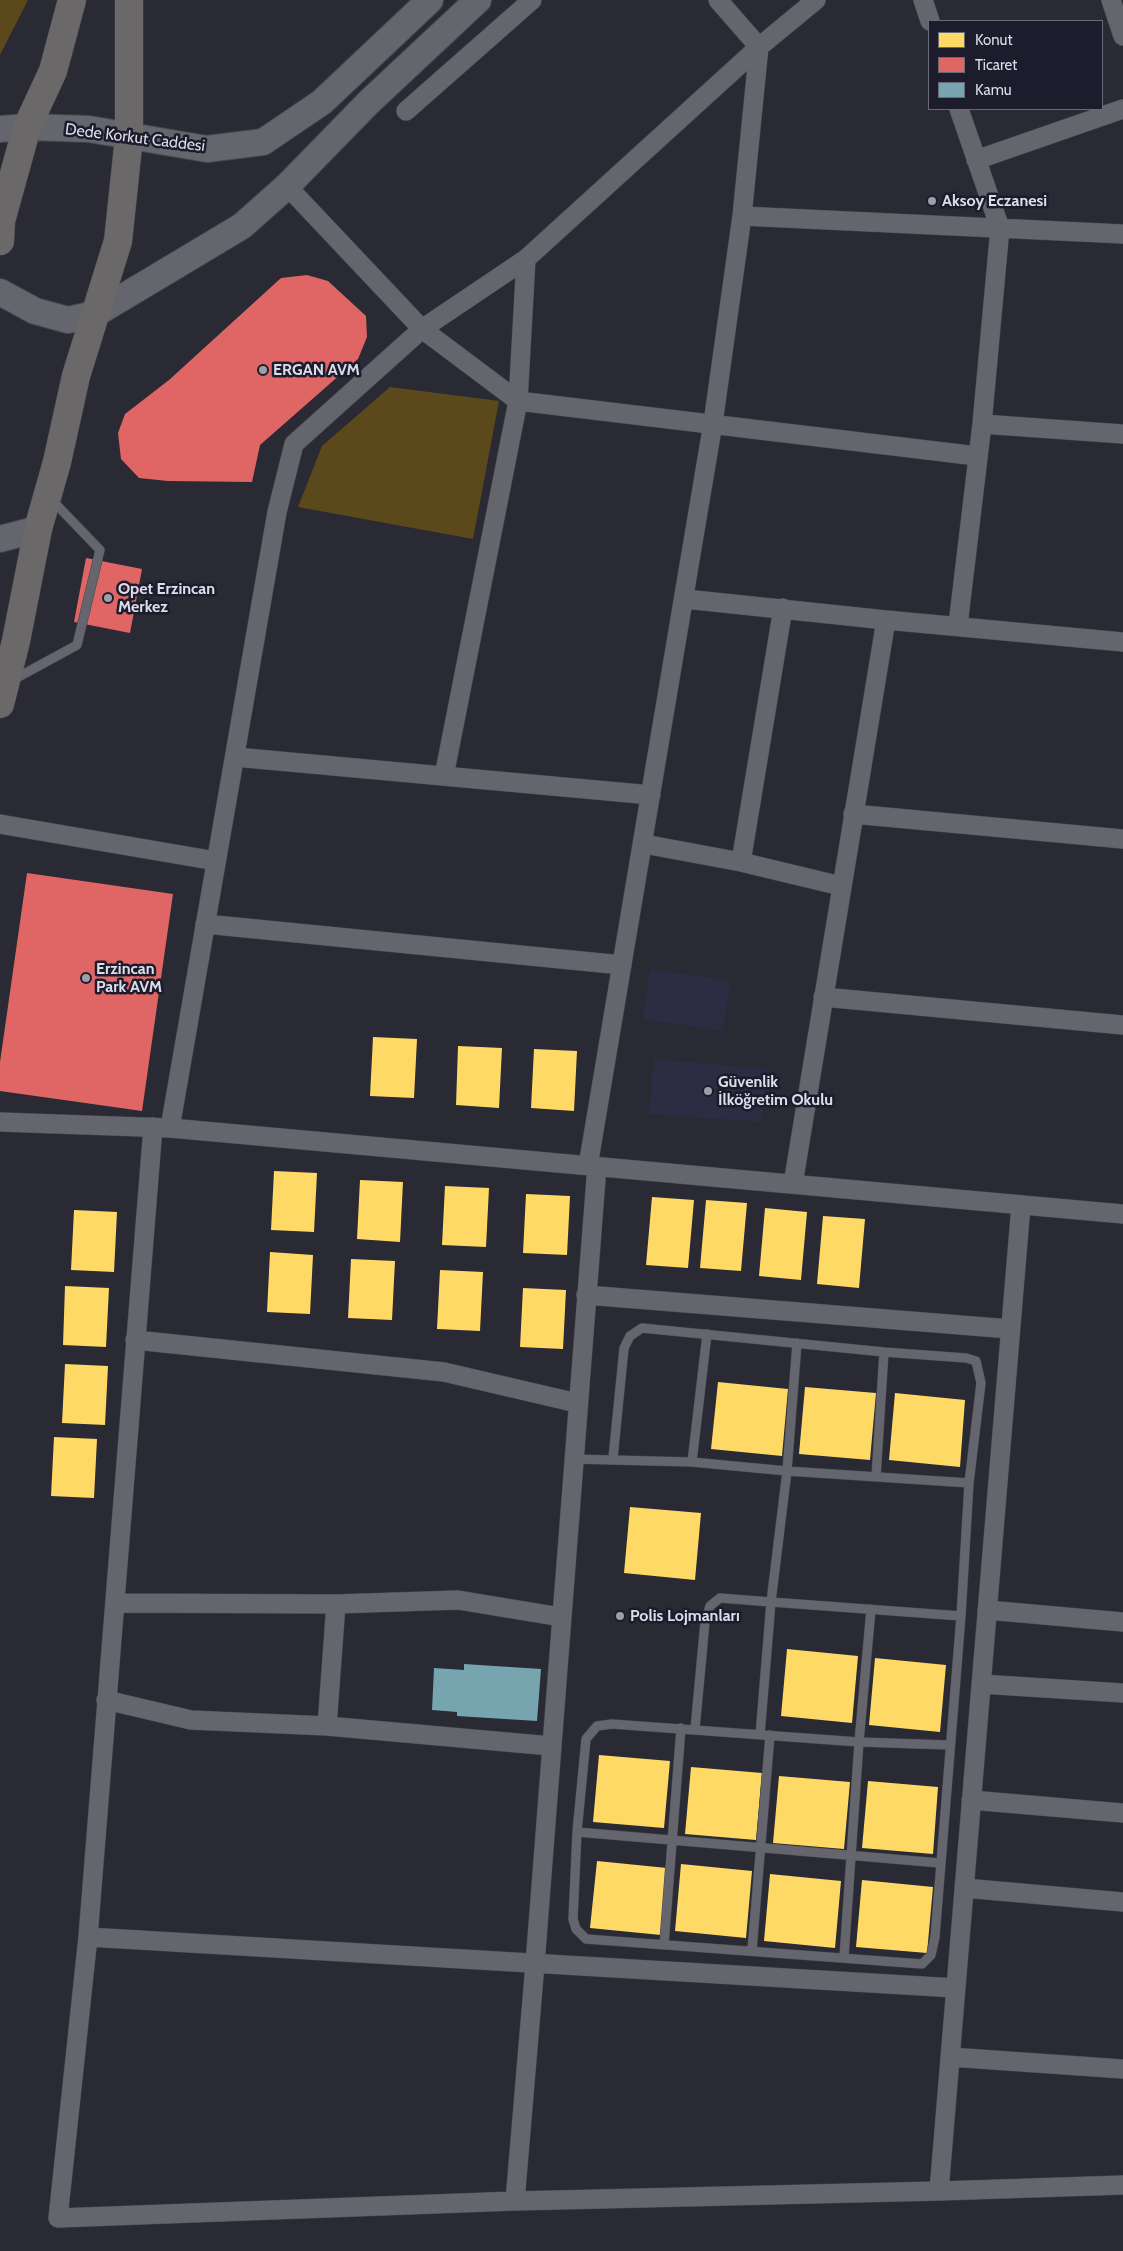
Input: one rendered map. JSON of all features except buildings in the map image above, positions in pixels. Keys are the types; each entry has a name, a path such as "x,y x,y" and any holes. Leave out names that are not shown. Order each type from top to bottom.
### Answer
{"main road":[{"path":"0,241 1,221 27,127 53,71 72,0"},
{"path":"2,695 38,529 76,376 118,241 129,137 130,0"},
{"name":"Dede Korkut Caddesi","path":"0,129 27,127 89,129 207,149 263,142 322,102 430,0"},
{"path":"0,292 35,311 68,320 95,314 242,226 287,186 369,102 478,0"},
{"path":"0,539 38,529"}],"street":[{"path":"406,110 532,0"},
{"path":"515,2201 578,1403 586,1295 592,1166 622,965 644,844 650,795 713,423 742,216 759,47 718,0"},
{"path":"816,0 759,47 526,259 422,329 294,444 277,512 205,924 162,1127 135,1340 88,1937 58,2218 515,2201 1123,2185"},
{"path":"923,0 930,20"},
{"path":"1111,0 1123,36"},
{"path":"958,625 982,424 1000,228 959,110"},
{"path":"976,160 1123,110"},
{"path":"287,186 422,329 518,401 977,456"},
{"path":"742,216 1123,234"},
{"path":"444,776 518,401 526,259"},
{"path":"982,424 1123,434"},
{"path":"684,599 1123,642"},
{"path":"741,862 783,608"},
{"path":"793,1184 886,620"},
{"path":"235,757 650,795"},
{"path":"853,814 1123,839"},
{"path":"0,824 216,860"},
{"path":"644,844 741,862 841,886"},
{"path":"205,924 622,965"},
{"path":"823,997 1123,1024"},
{"path":"0,1122 162,1127 1123,1214"},
{"path":"939,2191 1021,1205"},
{"path":"586,1295 1010,1329"},
{"path":"135,1340 444,1372 578,1403"},
{"path":"115,1603 336,1604 458,1600 561,1617"},
{"path":"327,1726 336,1604"},
{"path":"987,1610 1123,1622"},
{"path":"981,1684 1123,1693"},
{"path":"106,1700 191,1720 327,1726 552,1746"},
{"path":"971,1800 1123,1813"},
{"path":"964,1888 1123,1902"},
{"path":"88,1937 956,1988"},
{"path":"950,2057 1123,2069"}],"lane":[{"path":"2,695 77,645 100,550 47,495"},
{"path":"613,1458 624,1348 630,1336 642,1328 884,1352 966,1358 976,1361 980,1382 970,1484 961,1616 935,1936 931,1955 922,1964 586,1938 576,1929 572,1918 577,1832 586,1739 597,1726 612,1724 859,1742 950,1745"},
{"path":"692,1462 706,1334"},
{"path":"760,1735 771,1602 787,1472 797,1343"},
{"path":"876,1477 884,1352"},
{"path":"573,1459 613,1458 692,1462 787,1472 970,1484"},
{"path":"695,1729 705,1622 710,1606 720,1598 961,1616"},
{"path":"844,1957 870,1609"},
{"path":"664,1945 681,1728"},
{"path":"752,1950 770,1735"},
{"path":"577,1832 760,1849 940,1862"}],"shaded area":[{"path":"0,0 28,0 0,55"},
{"path":"390,387 499,401 473,539 298,507 322,446"},
{"name":"Güvenlik İlköğretim Okulu","path":"650,969 731,981 723,1031 643,1019"},
{"name":"Güvenlik İlköğretim Okulu","path":"654,1059 767,1069 762,1122 649,1114"}],"place":[{"name":"Aksoy Eczanesi","path":"932,201"},
{"name":"ERGAN AVM","path":"263,370"},
{"name":"Opet Erzincan Merkez","path":"108,598"},
{"name":"Erzincan Park AVM","path":"86,978"},
{"name":"Güvenlik İlköğretim Okulu","path":"708,1091"},
{"name":"Polis Lojmanları","path":"620,1616"}]}
